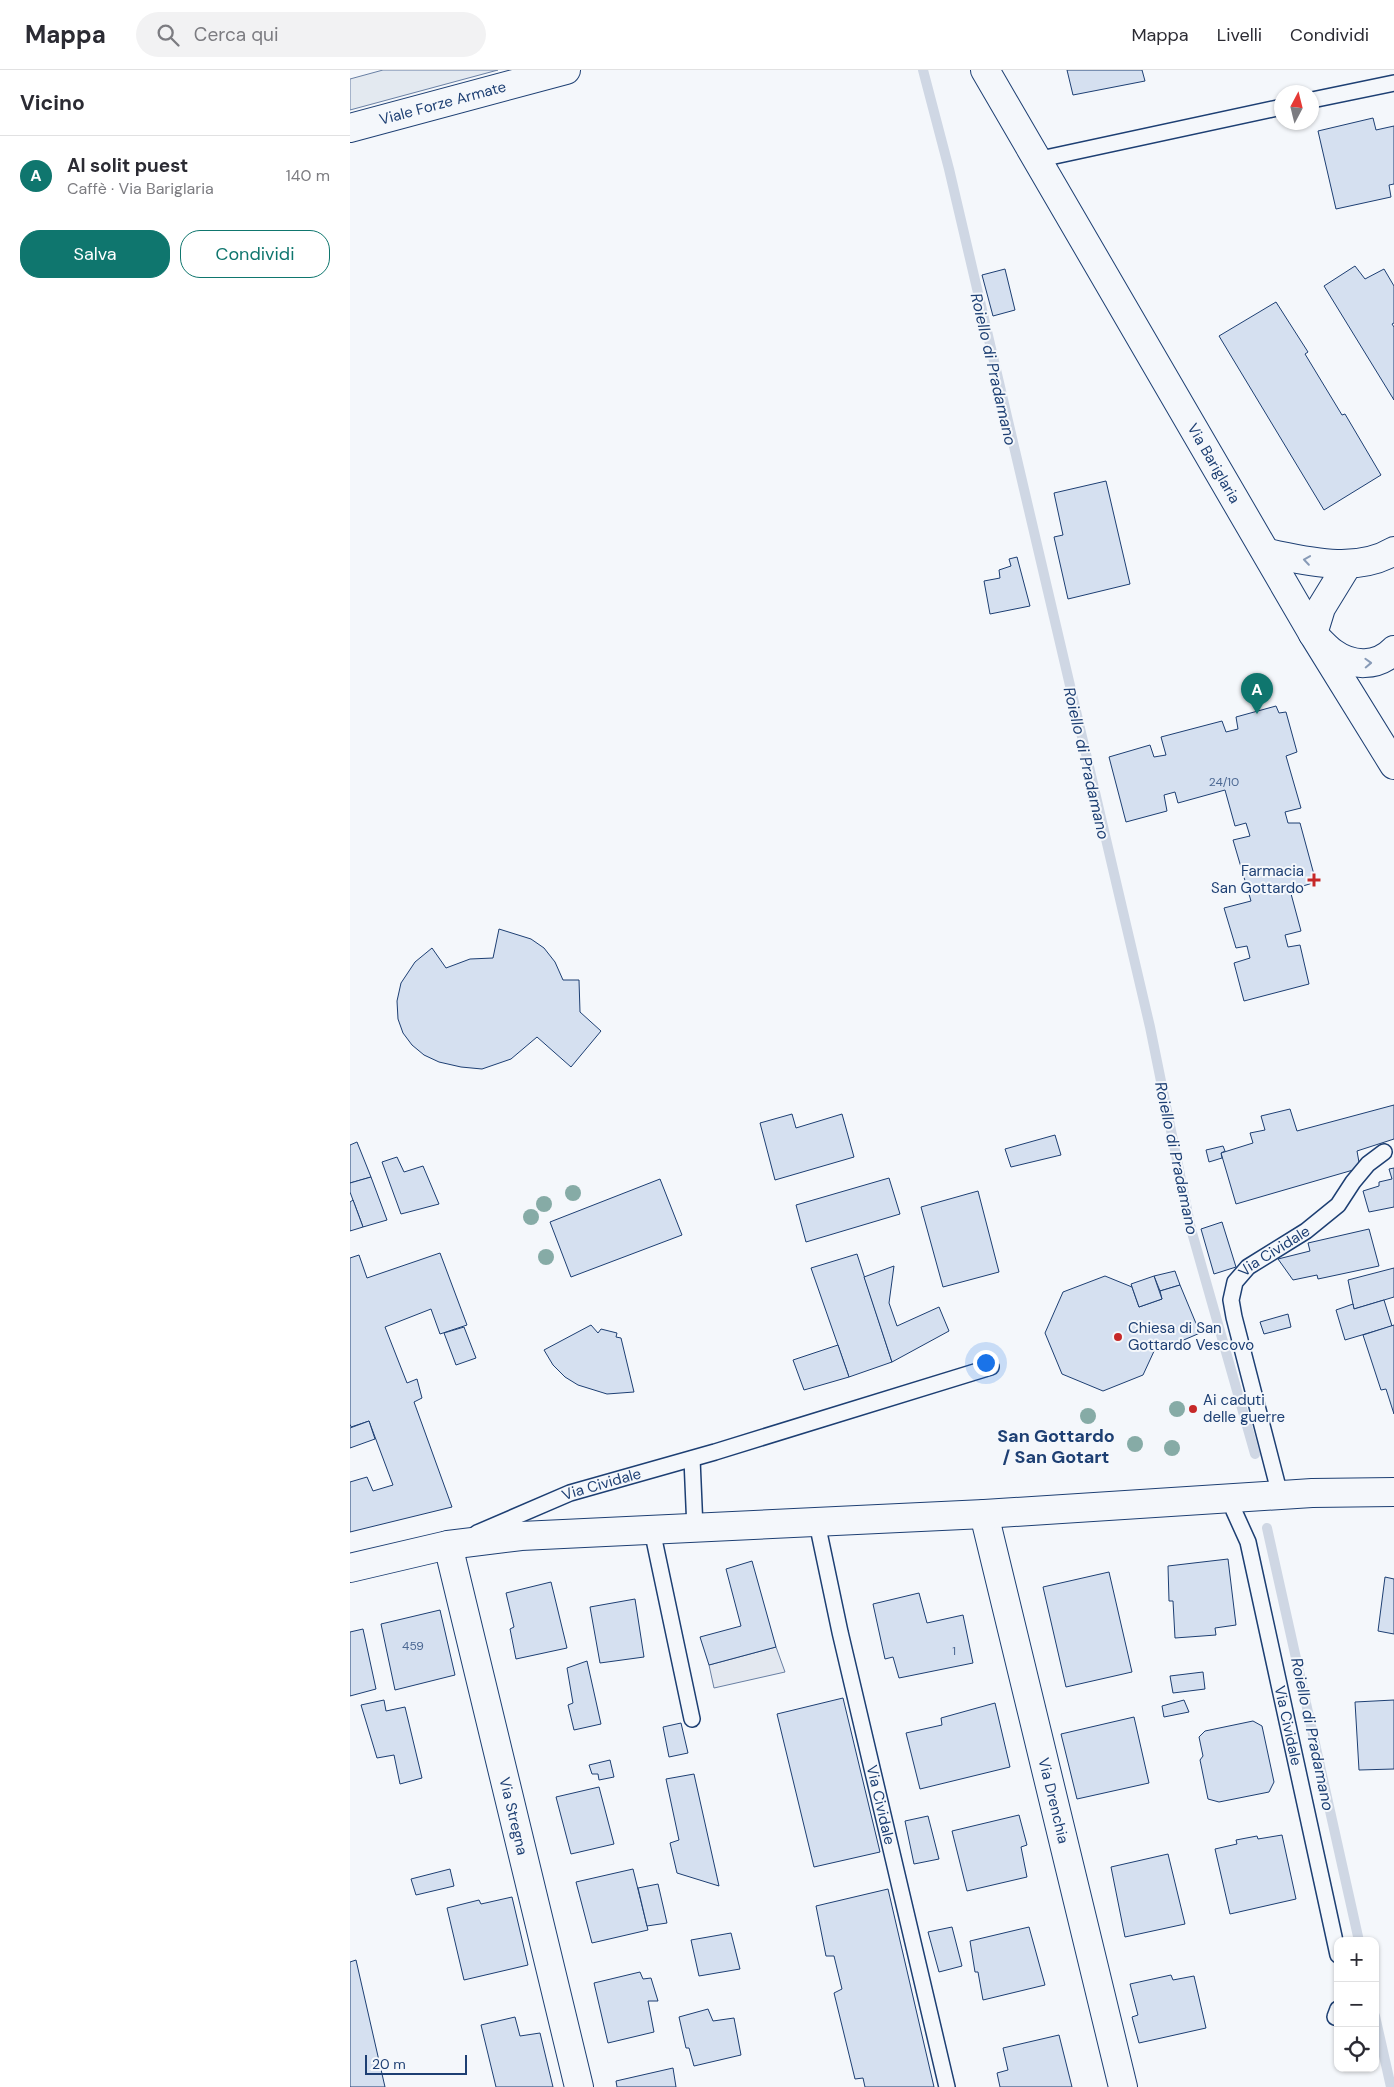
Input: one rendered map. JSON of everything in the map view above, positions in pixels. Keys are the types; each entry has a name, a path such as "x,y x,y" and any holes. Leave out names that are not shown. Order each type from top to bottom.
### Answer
{"street":[{"name":"Viale Forze Armate","path":"350,128 566,70"},
{"name":"Via Bariglaria","path":"985,70 1313,634 1394,765"},
{"path":"1267,552 1307,561 1348,564 1384,557 1394,551"},
{"path":"1348,564 1321,608 1313,634 1334,654 1357,663 1376,663 1394,650"},
{"name":"Via Cividale","path":"350,1568 448,1545 521,1536 984,1514 1280,1495 1394,1492"},
{"name":"Via Drenchia","path":"984,1514 1123,2087"},
{"name":"Via Stregna","path":"448,1545 579,2087"}],"lane":[{"path":"1319,98 1394,82"},
{"path":"1036,160 1274,109"},
{"name":"Via Cividale","path":"1280,1495 1234,1317 1232,1300 1235,1282 1248,1267 1306,1231 1338,1205 1352,1182 1368,1164 1384,1152"},
{"name":"Via Cividale","path":"448,1545 570,1493 692,1459 991,1367"},
{"path":"692,1459 695,1529"},
{"name":"Via Cividale","path":"1232,1498 1234,1511 1248,1542 1334,1937"},
{"name":"Via Cividale","path":"817,1523 840,1632 947,2087"},
{"path":"652,1530 692,1719"}],"shaded area":[{"path":"383,70 498,70 350,110 350,79"},
{"path":"776,1647 785,1672 714,1688 709,1665"}],"building":[{"path":"1067,70 1142,70 1145,81 1073,95"},
{"path":"1373,118 1376,130 1394,126 1394,184 1389,185 1391,197 1336,209 1318,131"},
{"path":"1355,266 1365,279 1384,269 1394,286 1394,323 1392,324 1394,327 1394,400 1324,286"},
{"path":"1005,269 1015,310 993,316 982,275"},
{"path":"1276,302 1308,352 1305,354 1342,415 1345,414 1381,475 1324,510 1219,336"},
{"path":"1106,481 1130,584 1068,599 1054,537 1063,535 1054,493"},
{"path":"1017,557 1030,606 990,614 984,581 1000,578 999,570 1011,566 1009,559"},
{"path":"1276,706 1279,713 1286,712 1297,752 1286,756 1301,808 1285,812 1288,823 1300,823 1316,882 1290,890 1301,931 1285,935 1288,947 1300,945 1309,984 1244,1001 1234,963 1250,958 1247,946 1236,948 1224,908 1251,901 1233,840 1250,836 1246,823 1235,826 1225,790 1178,803 1175,792 1164,795 1167,811 1126,822 1109,757 1150,745 1154,757 1166,755 1161,737 1222,721 1226,732 1238,729 1236,717"},
{"path":"499,929 531,939 544,948 555,962 563,980 579,980 580,1012 601,1031 571,1067 537,1037 511,1059 482,1069 439,1062 424,1055 412,1045 403,1033 398,1019 397,1001 401,983 415,962 432,948 446,968 470,959 493,958"},
{"path":"1394,1105 1394,1139 1357,1151 1360,1168 1236,1204 1221,1153 1253,1143 1250,1133 1265,1130 1261,1116 1290,1109 1297,1131"},
{"path":"792,1114 796,1128 842,1114 854,1157 775,1180 760,1123"},
{"path":"1055,1135 1061,1155 1011,1167 1005,1149"},
{"path":"357,1142 371,1177 350,1183 350,1145"},
{"path":"1223,1146 1225,1151 1221,1153 1222,1158 1209,1162 1206,1150"},
{"path":"397,1157 404,1172 423,1166 439,1204 401,1214 382,1162"},
{"path":"1394,1168 1394,1207 1369,1212 1363,1191 1379,1186 1379,1182 1392,1179 1389,1169"},
{"path":"371,1177 387,1220 363,1227 350,1192 350,1183"},
{"path":"889,1178 900,1214 806,1242 796,1205"},
{"path":"660,1179 682,1235 571,1277 550,1222"},
{"path":"978,1191 999,1272 943,1287 921,1207"},
{"path":"353,1200 363,1227 350,1231 350,1202"},
{"path":"1222,1222 1236,1267 1214,1274 1201,1229"},
{"path":"1369,1229 1379,1266 1318,1279 1317,1275 1293,1280 1278,1259 1310,1251 1308,1243"},
{"path":"440,1253 467,1325 440,1334 431,1309 385,1327 407,1383 417,1379 422,1398 414,1402 452,1507 350,1532 350,1482 367,1477 373,1491 393,1485 369,1421 351,1427 350,1424 350,1258 359,1255 367,1278"},
{"path":"857,1254 892,1362 849,1377 811,1268"},
{"path":"894,1266 889,1303 897,1326 939,1307 949,1331 892,1362 864,1277"},
{"path":"1394,1268 1394,1297 1354,1309 1348,1280"},
{"path":"1175,1271 1180,1285 1160,1291 1154,1276"},
{"name":"Chiesa di San Gottardo Vescovo","path":"1105,1276 1132,1287 1139,1307 1162,1299 1160,1291 1180,1285 1200,1333 1165,1348 1155,1349 1143,1375 1103,1391 1062,1374 1045,1333 1063,1292"},
{"path":"1154,1276 1162,1299 1139,1307 1131,1284"},
{"path":"1384,1300 1392,1326 1345,1340 1336,1310 1353,1304 1354,1309"},
{"path":"1288,1314 1291,1327 1264,1334 1260,1322"},
{"path":"591,1325 598,1333 601,1329 617,1333 616,1337 621,1338 634,1392 607,1394 578,1385 565,1377 553,1365 544,1350"},
{"path":"1394,1325 1394,1414 1386,1389 1381,1390 1363,1335"},
{"path":"464,1327 476,1358 456,1365 444,1333"},
{"path":"838,1345 849,1377 804,1390 793,1360"},
{"path":"369,1421 375,1439 350,1448 350,1428"},
{"path":"1228,1559 1236,1625 1215,1628 1216,1635 1175,1638 1173,1601 1169,1601 1168,1566"},
{"path":"752,1561 776,1647 709,1665 700,1637 741,1626 726,1569"},
{"path":"1109,1572 1132,1672 1066,1687 1043,1587"},
{"path":"1385,1577 1394,1579 1394,1634 1378,1631"},
{"path":"551,1582 567,1648 516,1659 510,1629 514,1627 506,1593"},
{"path":"919,1593 927,1623 963,1615 973,1663 899,1678 893,1657 885,1659 873,1604"},
{"path":"635,1599 644,1657 600,1663 590,1607"},
{"path":"440,1610 455,1675 395,1690 381,1624"},
{"path":"363,1629 376,1689 350,1696 350,1632"},
{"path":"587,1661 601,1724 574,1730 568,1705 573,1703 567,1668"},
{"path":"1203,1672 1205,1689 1173,1693 1170,1676"},
{"path":"843,1698 880,1852 814,1867 777,1714"},
{"path":"384,1700 386,1711 405,1707 422,1778 400,1784 394,1755 377,1758 361,1705"},
{"path":"1184,1700 1189,1712 1164,1717 1162,1706"},
{"path":"1394,1700 1394,1769 1359,1770 1355,1702"},
{"path":"995,1703 1010,1767 920,1789 906,1733 942,1725 941,1718"},
{"path":"1134,1717 1149,1783 1077,1799 1061,1734"},
{"path":"1253,1721 1262,1726 1274,1782 1269,1792 1219,1802 1208,1799 1200,1760 1203,1756 1199,1737 1205,1731"},
{"path":"681,1723 688,1753 669,1757 663,1727"},
{"path":"610,1760 614,1777 599,1780 598,1774 592,1774 589,1765"},
{"path":"694,1774 719,1886 677,1873 670,1843 679,1840 666,1779"},
{"path":"599,1787 614,1844 571,1854 556,1797"},
{"path":"1019,1815 1027,1845 1021,1847 1027,1877 967,1891 952,1831"},
{"path":"928,1816 939,1859 914,1864 905,1821"},
{"path":"1282,1835 1296,1899 1230,1914 1215,1849 1237,1844 1236,1840 1257,1836 1258,1839"},
{"path":"1168,1854 1185,1924 1125,1937 1111,1867"},
{"path":"450,1869 454,1886 416,1895 411,1879"},
{"path":"633,1869 648,1930 592,1943 576,1882"},
{"path":"658,1884 667,1923 647,1926 638,1888"},
{"path":"888,1889 934,2087 865,2087 863,2078 855,2079 834,1993 842,1989 834,1956 826,1956 816,1906"},
{"path":"512,1897 528,1965 464,1980 447,1908 479,1900 481,1904"},
{"path":"952,1927 962,1966 939,1972 928,1932"},
{"path":"1029,1927 1045,1985 983,2000 978,1972 975,1972 970,1941"},
{"path":"731,1933 740,1969 699,1976 691,1940"},
{"path":"356,1960 385,2087 350,2087 350,1962"},
{"path":"640,1972 643,1979 651,1978 658,2001 648,2001 654,2032 608,2043 594,1983"},
{"path":"1171,1975 1173,1980 1194,1976 1206,2028 1139,2043 1132,2017 1138,2015 1130,1984"},
{"path":"708,2009 713,2021 734,2018 741,2055 694,2066 689,2048 686,2048 679,2017"},
{"path":"515,2017 520,2036 540,2033 553,2087 496,2087 481,2025"},
{"path":"1059,2035 1072,2087 1000,2087 997,2073 1008,2070 1003,2048"},
{"path":"673,2068 676,2087 617,2087 616,2081"}],"waterway":[{"name":"Roiello di Pradamano","path":"923,70 949,169 1150,1027 1191,1229 1255,1454"},
{"name":"Roiello di Pradamano","path":"1267,1528 1358,1937"},
{"name":"Roiello di Pradamano","path":"1377,2027 1391,2087"}],"place":[{"name":"Al solit puest","path":"1257,714"},
{"name":"Farmacia San Gottardo","path":"1314,880"},
{"name":"Chiesa di San Gottardo Vescovo","path":"1118,1337"},
{"name":"Ai caduti delle guerre","path":"1193,1409"}],"district":[{"name":"San Gottardo / San Gotart","path":"1056,1446"}]}
